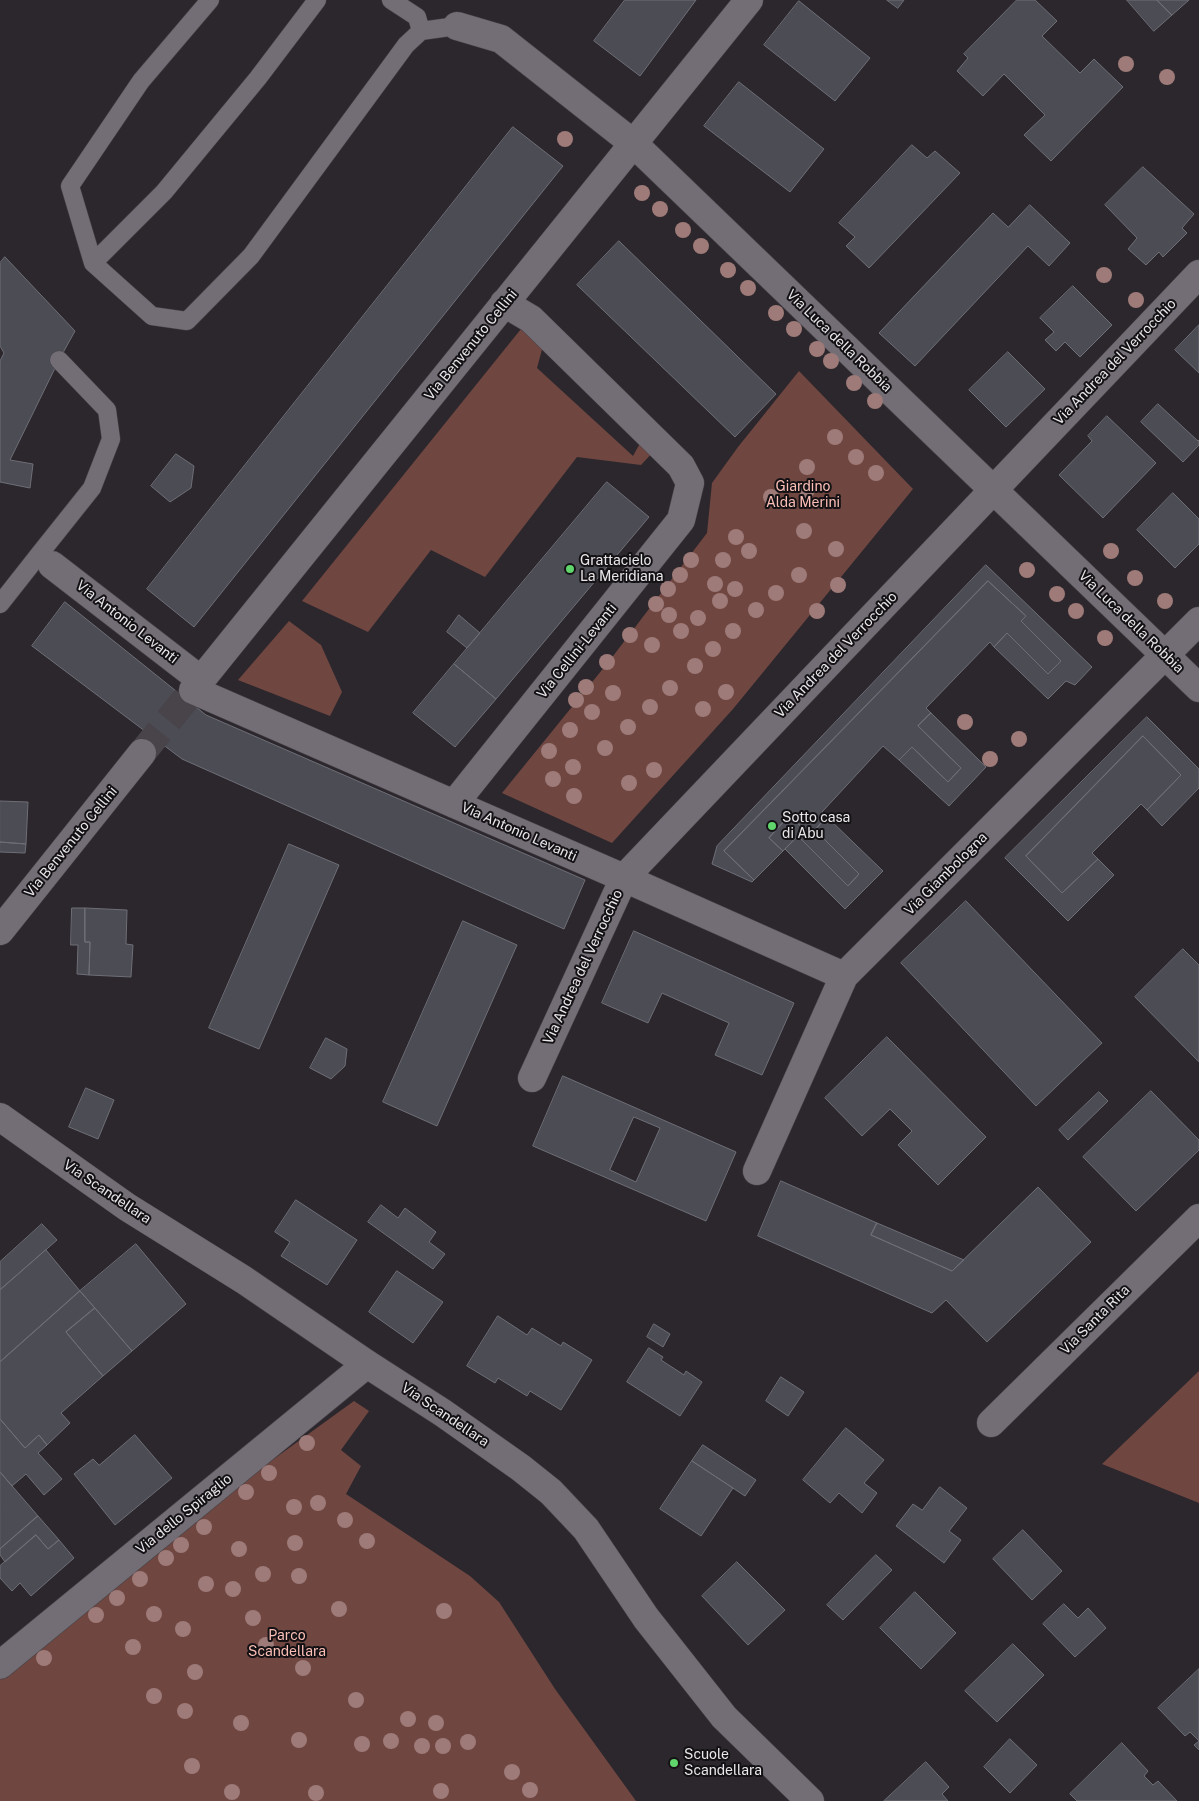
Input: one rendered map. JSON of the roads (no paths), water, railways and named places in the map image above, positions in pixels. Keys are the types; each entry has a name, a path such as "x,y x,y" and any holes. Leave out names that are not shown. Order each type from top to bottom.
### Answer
{"street":[{"name":"Via Benvenuto Cellini","path":"197,685 749,0"},
{"name":"Via Luca della Robbia","path":"457,26 501,39 634,144 1199,688"},
{"name":"Via Andrea del Verrocchio","path":"532,1078 624,878 1199,274"},
{"name":"Via Cellini-Levanti","path":"454,804 682,520 690,483 681,466 531,318 504,303"},
{"name":"Via Antonio Levanti","path":"47,558 197,685 454,804 844,976"},
{"name":"Via Giambologna","path":"757,1171 844,976 1199,620"},
{"name":"Via Benvenuto Cellini","path":"0,931 142,753"},
{"name":"Via Scandellara","path":"0,1117 127,1208 244,1280 443,1413 521,1468 550,1492 586,1529 646,1618 724,1717 810,1801"},
{"name":"Via Santa Rita","path":"991,1423 1199,1218"},
{"name":"Via dello Spiraglio","path":"0,1665 367,1364"}],"lane":[{"path":"210,0 141,81 70,186 93,263 152,316 187,321 251,256 406,45 421,31 457,26"},
{"path":"93,263 164,192 258,78 317,0"},
{"path":"391,0 417,17 421,31"},
{"path":"0,604 47,558 92,488 111,439 107,410 58,360"}],"tunnel":[{"path":"142,753 193,690"}],"place":[{"name":"Grattacielo La Meridiana","path":"570,569"},
{"name":"Sotto casa di Abu","path":"772,826"},
{"name":"Scuole Scandellara","path":"674,1763"}],"park label":[{"name":"Giardino Alda Merini","path":"803,496"},
{"name":"Parco Scandellara","path":"287,1644"}]}
